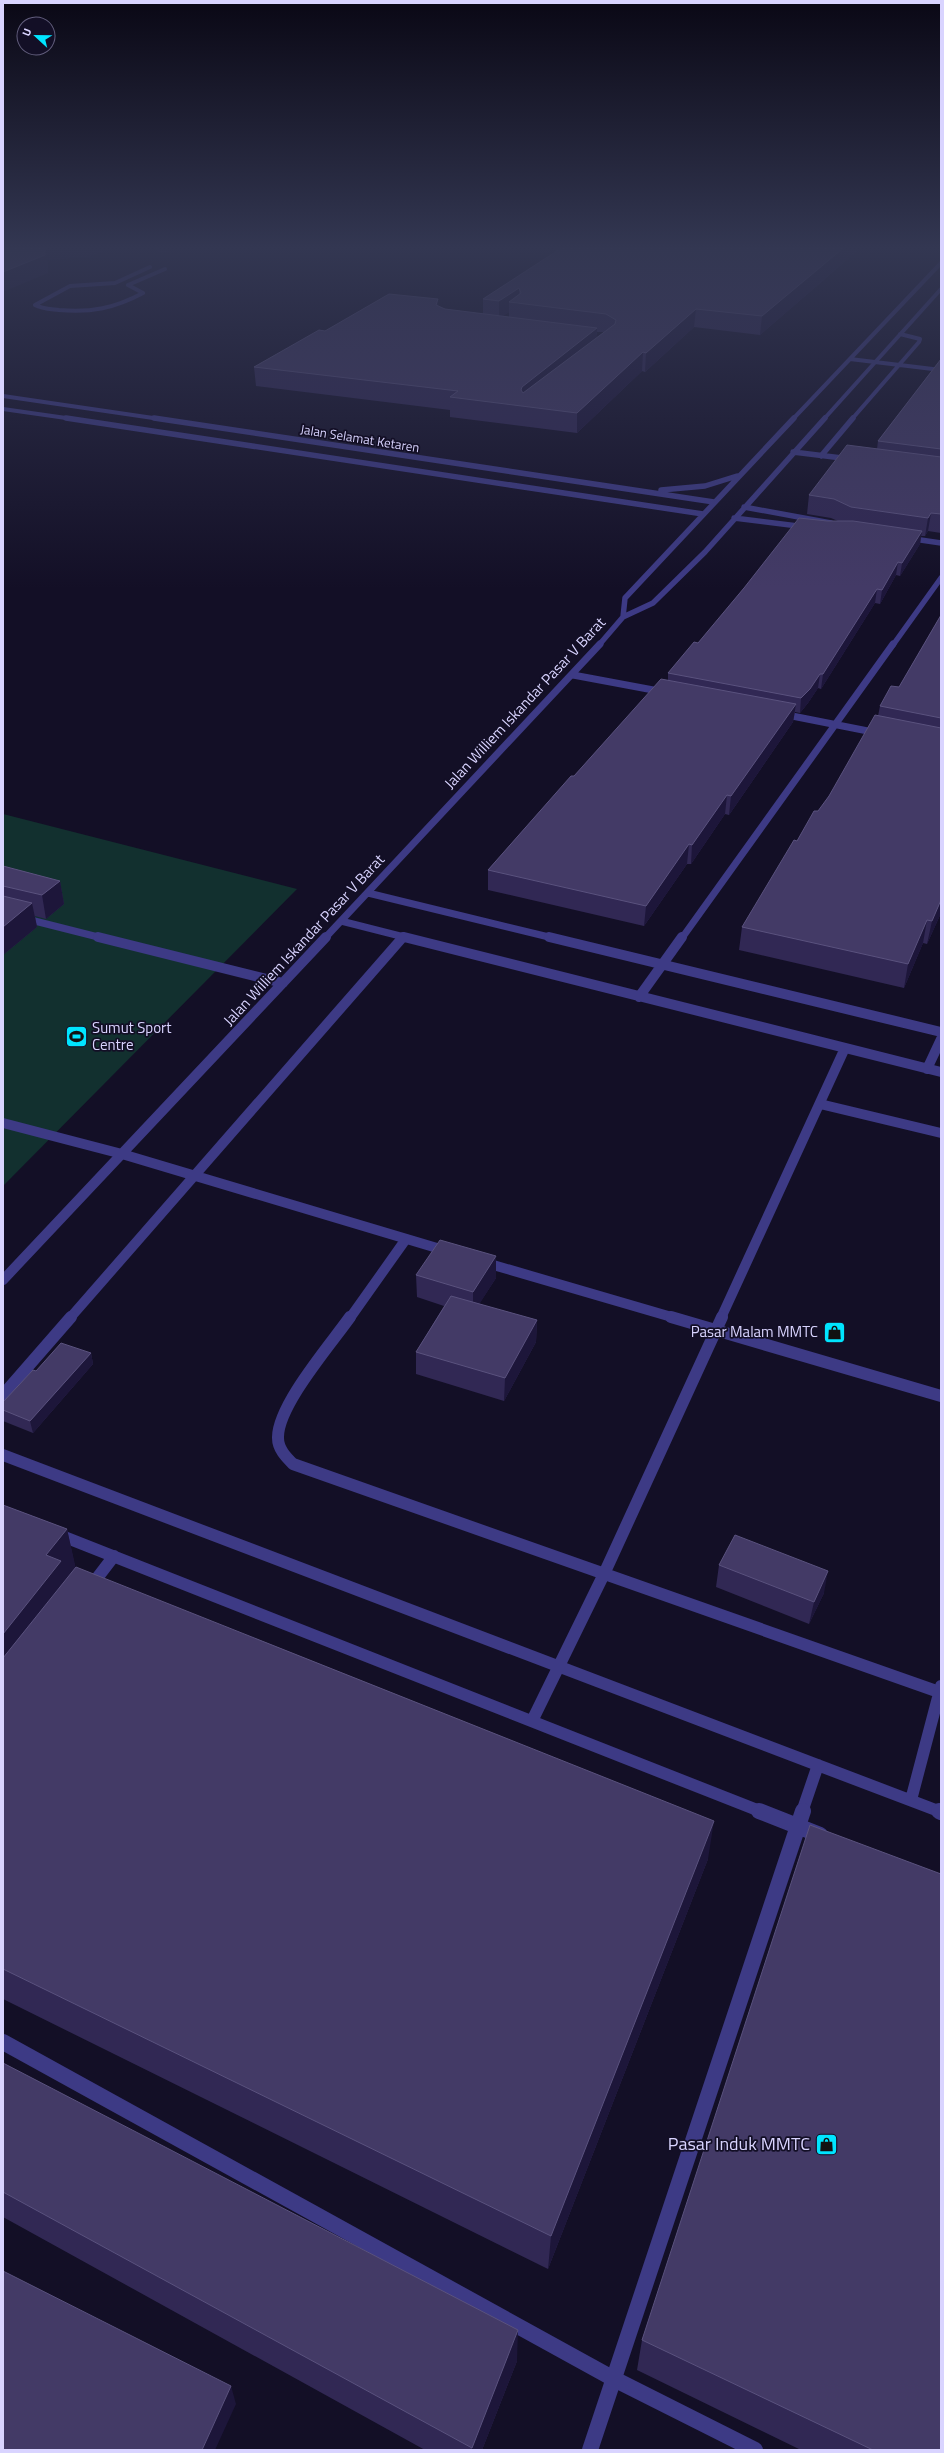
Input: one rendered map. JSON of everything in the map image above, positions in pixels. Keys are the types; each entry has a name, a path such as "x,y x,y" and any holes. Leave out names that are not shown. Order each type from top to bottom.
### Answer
{"street":[{"name":"Jalan Williem Iskandar Pasar V Barat","path":"623,617 625,598 850,359"},
{"path":"854,359 941,370"},
{"name":"Jalan Williem Iskandar Pasar V Barat","path":"3,1280 573,675 623,617 653,603 705,552 876,359"},
{"path":"821,456 904,359"},
{"name":"Jalan Selamat Ketaren","path":"3,396 714,502"},
{"name":"Jalan Selamat Ketaren","path":"3,409 703,514"},
{"path":"358,462 372,451"},
{"path":"793,452 859,460"},
{"path":"633,490 682,489 705,486 740,475"},
{"path":"744,507 837,525"},
{"path":"734,518 810,528"},
{"path":"825,530 832,530"},
{"path":"897,537 941,543"},
{"path":"640,996 664,965 941,578"},
{"path":"573,675 670,693"},
{"path":"776,713 888,735"},
{"path":"368,893 941,1032"},
{"path":"3,913 283,983"},
{"path":"341,921 941,1072"},
{"path":"3,1395 404,937"},
{"path":"926,1068 941,1039"},
{"path":"532,1721 604,1574 845,1048"},
{"path":"820,1104 941,1133"},
{"path":"3,1123 122,1154 459,1255"},
{"path":"406,1239 285,1409 276,1435 282,1454 293,1464 604,1574 940,1689 911,1800"},
{"path":"474,1259 715,1331 941,1396"},
{"path":"3,1455 941,1812"},
{"path":"48,1530 833,1840"},
{"path":"85,1594 114,1556"},
{"path":"590,2450 818,1765"},
{"path":"3,2042 614,2379 756,2450"}],"green space":[{"name":"Sumut Sport Centre","path":"3,814 297,889 3,1186"}],"building":[{"path":"267,359 557,359 522,387 521,390 523,393 568,359 635,359 577,413 450,397 458,391 254,367"},
{"path":"941,359 941,359 941,449 878,441"},
{"path":"847,445 941,457 941,514 931,513 928,518 851,507 834,499 809,495"},
{"path":"799,518 827,521 853,521 922,531 902,563 898,562 882,590 877,589 823,674 820,674 810,689 801,698 668,673 694,642 698,643 744,588"},
{"path":"941,615 941,718 880,706 891,686 899,687"},
{"path":"661,679 796,704 731,796 727,795 692,845 689,844 646,906 488,870 571,776 574,776"},
{"path":"875,715 941,728 941,900 932,921 927,920 908,964 742,927 794,840 797,841 814,811 818,811 829,796"},
{"path":"3,866 60,881 42,895 3,886"},
{"path":"3,896 32,903 3,927"},
{"path":"440,1240 496,1256 473,1292 416,1275"},
{"path":"451,1296 537,1320 505,1378 416,1352"},
{"path":"61,1343 91,1353 30,1421 3,1410 3,1402 33,1370 36,1371"},
{"path":"3,1505 67,1529 46,1555 61,1561 3,1634"},
{"path":"735,1535 828,1571 814,1602 719,1565"},
{"path":"76,1567 714,1821 551,2236 3,1969 3,1658"},
{"name":"Pasar Induk MMTC","path":"810,1825 941,1874 941,2450 873,2450 642,2340"},
{"path":"3,2063 518,2330 472,2448 3,2192"},
{"path":"3,2271 231,2386 202,2450 3,2450"}],"place":[{"name":"Sumut Sport Centre","path":"76,1037"},
{"name":"Pasar Malam MMTC","path":"834,1332"},
{"name":"Pasar Induk MMTC","path":"826,2144"}]}
